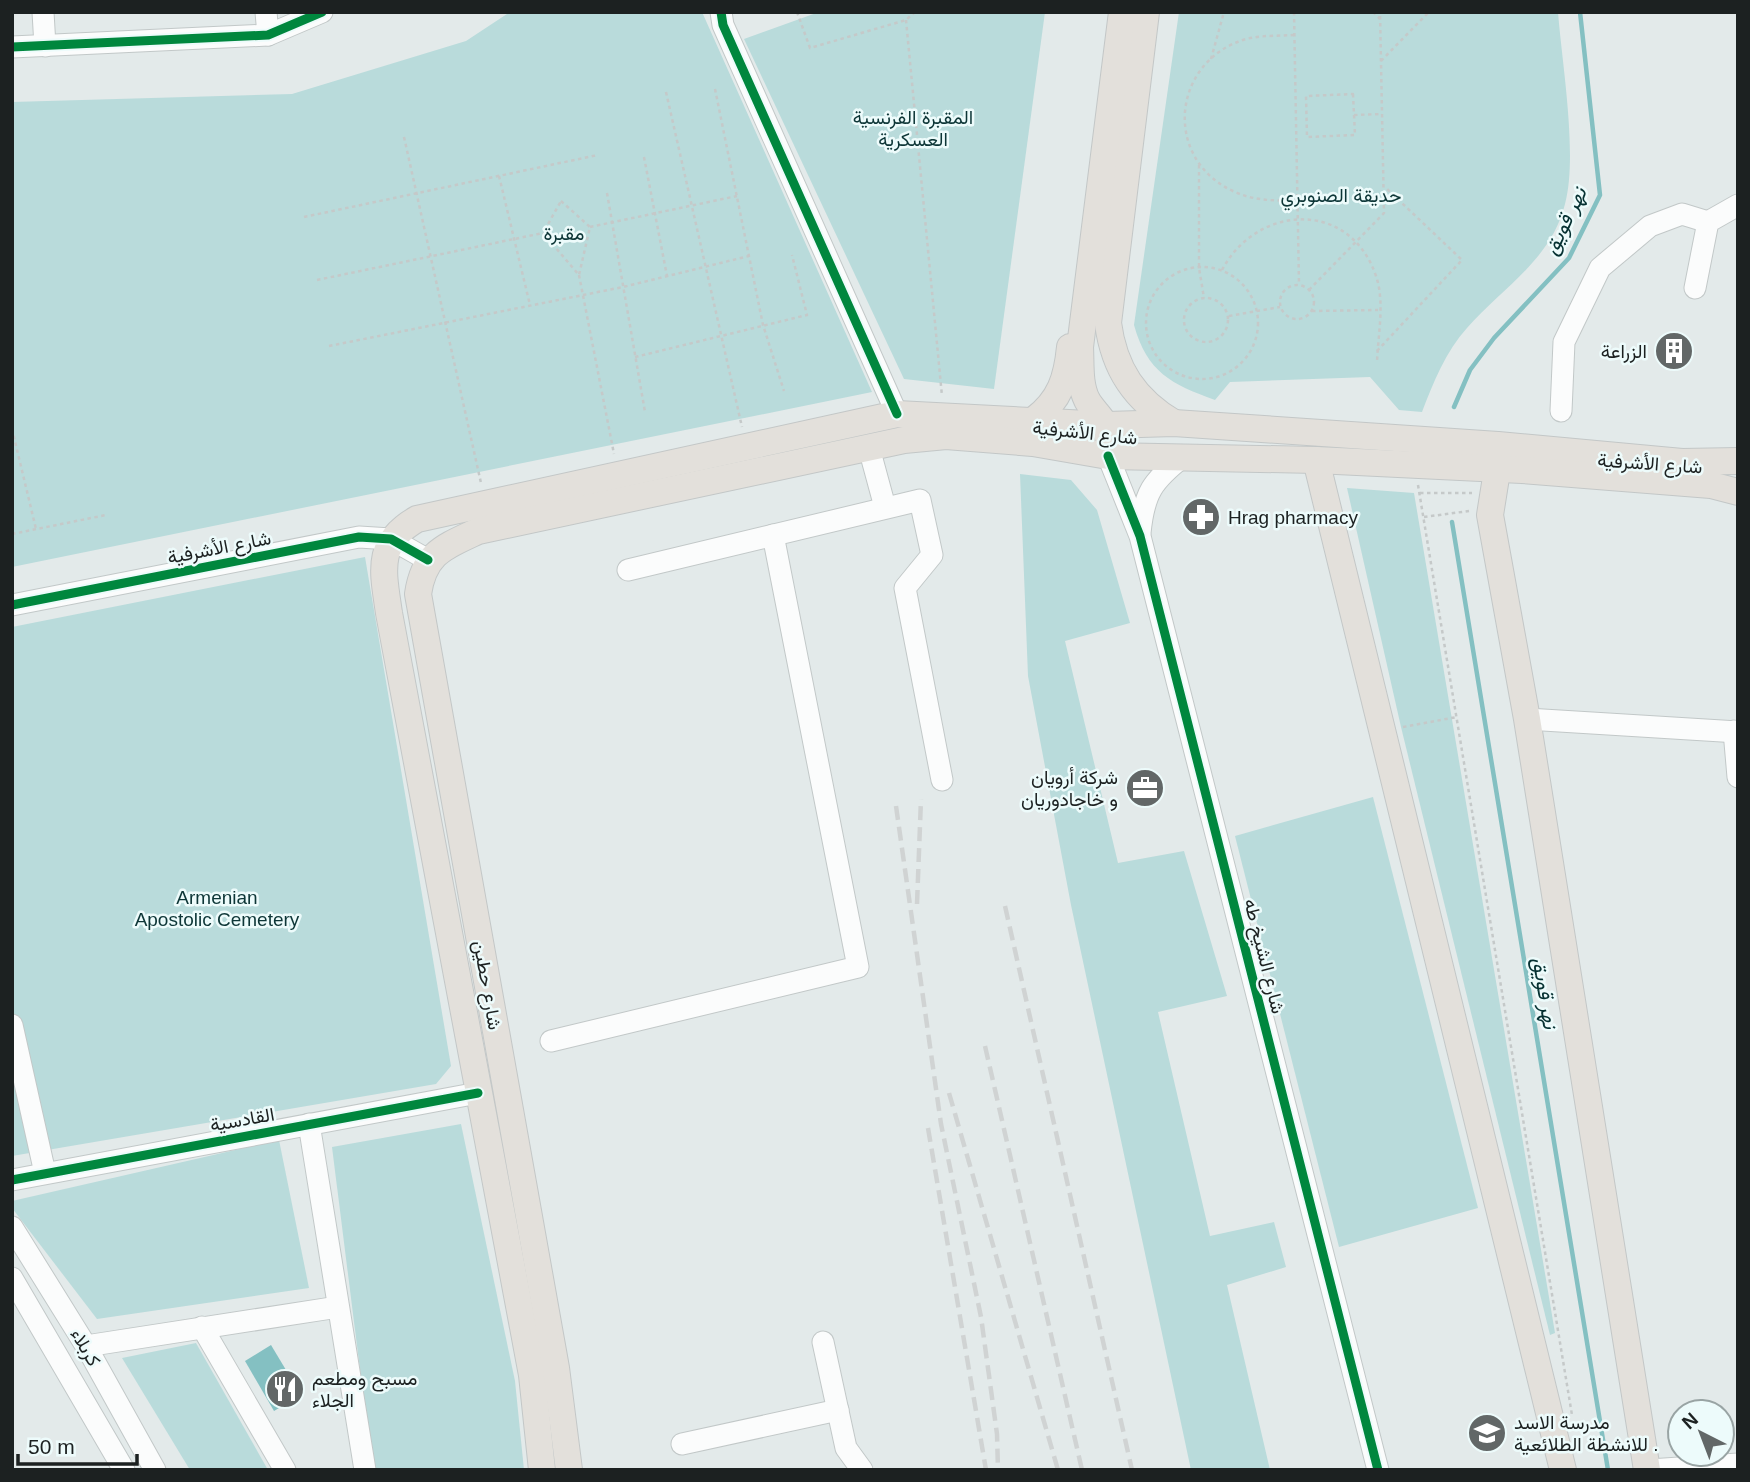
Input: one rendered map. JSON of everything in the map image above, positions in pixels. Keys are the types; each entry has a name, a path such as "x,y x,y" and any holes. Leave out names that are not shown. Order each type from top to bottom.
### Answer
{"main road":[{"path":"1108,456 1107,425 1087,400 1081,368 1122,12"},
{"path":"1146,12 1108,323 1114,354 1127,383 1140,399 1174,423"},
{"path":"1035,419 1048,409 1065,382 1077,307 1091,268"},
{"name":"شارع الأشرفية","path":"391,539 399,529 417,519 897,414 1035,419 1107,425 1174,423 1480,444 1682,462 1738,461"},
{"name":"شارع الأشرفية","path":"428,560 443,548 478,531 869,448 946,436 1032,443 1108,456 1316,460 1415,466 1494,491 1711,485 1738,492"},
{"path":"1316,460 1563,1470"},
{"path":"1494,491 1490,515 1527,719 1648,1470"},
{"name":"شارع حطين","path":"391,539 384,560 388,613 532,1376 542,1470"},
{"name":"شارع حطين","path":"428,560 420,578 418,594 556,1368 569,1470"}],"street":[{"path":"43,12 45,46"},
{"path":"266,12 268,35"},
{"path":"12,47 268,35 322,12"},
{"path":"721,12 723,25 897,414"},
{"path":"1561,411 1564,342 1600,268 1650,226 1682,214 1708,222 1738,205"},
{"path":"1695,288 1708,222"},
{"path":"869,448 886,507"},
{"name":"شارع الشيخ طه","path":"1108,456 1140,536 1378,1470"},
{"path":"1140,536 1143,508 1150,489 1160,474 1184,456"},
{"path":"628,570 920,500 932,555 905,587 942,780"},
{"path":"551,1041 858,967 773,534"},
{"name":"شارع الأشرفية","path":"12,605 359,537 391,539 428,560"},
{"path":"1527,719 1736,731 1738,777"},
{"path":"12,1025 44,1173"},
{"name":"القادسية","path":"12,1180 478,1093"},
{"path":"309,1124 365,1470"},
{"name":"كربلاء","path":"12,1227 86,1346 155,1470"},
{"name":"كربلاء","path":"12,1278 124,1470"},
{"path":"86,1346 338,1307"},
{"path":"202,1327 285,1470"},
{"path":"823,1342 846,1448 862,1470"},
{"path":"682,1444 838,1410"},
{"path":"1648,1470 1738,1464"}],"path":[{"path":"797,12 810,48 906,20 915,12"},
{"path":"1224,12 1211,59 1187,95 1184,135 1191,154 1215,180 1244,196 1298,200"},
{"path":"1294,12 1299,285"},
{"path":"1373,12 1380,19"},
{"path":"1309,290 1384,214 1380,12"},
{"path":"1381,61 1429,12"},
{"path":"906,20 944,416"},
{"path":"1211,59 1245,39 1294,35"},
{"path":"715,89 764,325 784,391"},
{"path":"666,92 746,447"},
{"path":"1353,94 1354,115 1354,135 1307,137 1306,96 1353,94"},
{"path":"1354,115 1382,114"},
{"path":"1296,116 1306,116"},
{"path":"404,136 485,504"},
{"path":"304,216 598,155"},
{"path":"644,157 667,276"},
{"path":"1199,164 1199,268 1204,298"},
{"path":"499,176 530,306"},
{"path":"1377,351 1462,260 1384,186"},
{"path":"607,193 645,412"},
{"path":"590,226 737,196"},
{"path":"317,280 543,233 561,201 590,226"},
{"path":"1222,271 1231,254 1256,232 1273,223 1298,217 1322,222 1342,232 1368,260 1376,277 1379,310 1377,362"},
{"path":"590,226 579,275 618,475"},
{"path":"543,233 579,275"},
{"path":"329,346 623,287 749,256"},
{"path":"635,357 807,315 792,256"},
{"path":"1199,268 1222,271 1245,286 1257,312 1259,324 1253,347 1247,357 1229,373 1194,379 1172,370 1155,354 1150,343 1147,315 1158,289 1168,279 1180,272 1199,268"},
{"path":"1312,311 1314,300 1309,290 1299,285 1284,291 1280,307 1286,316 1298,320 1312,311 1379,310"},
{"path":"1204,298 1218,301 1228,316 1227,327 1218,339 1204,343 1191,337 1184,325 1185,310 1196,300 1204,298"},
{"path":"1228,316 1280,307"},
{"path":"12,429 36,529"},
{"path":"1415,466 1573,1419"},
{"path":"1420,493 1494,491"},
{"path":"1424,517 1494,491"},
{"path":"12,534 106,515"},
{"path":"1382,731 1457,717"}],"green space":[{"name":"مقبرة","path":"510,12 702,12 872,392 12,567 12,102 292,94 466,41"},
{"name":"المقبرة الفرنسية العسكرية","path":"819,12 1045,12 994,389 904,379 744,39"},
{"name":"حديقة الصنوبري","path":"1179,12 1558,12 1570,136 1569,184 1565,204 1558,224 1537,257 1467,328 1446,357 1422,412 1399,410 1370,377 1230,382 1215,400 1173,382 1146,354 1134,325"},
{"path":"1020,474 1071,480 1097,510 1130,623 1065,641 1118,863 1184,851 1227,996 1158,1012 1210,1236 1274,1222 1286,1267 1227,1285 1270,1470 1191,1470 1071,905 1028,676"},
{"path":"1347,488 1414,493 1555,1333 1550,1335 1401,727"},
{"name":"Armenian Apostolic Cemetery","path":"365,557 451,1066 436,1084 12,1156 12,627"},
{"path":"1373,797 1478,1208 1339,1247 1235,836"},
{"path":"461,1124 515,1381 524,1470 376,1470 368,1433 332,1147"},
{"path":"279,1140 309,1288 97,1319 12,1208 12,1201"},
{"path":"196,1343 268,1470 190,1470 122,1358"}],"water":[{"path":"271,1345 301,1395 274,1411 245,1361"}],"waterway":[{"name":"نهر قويق","path":"1454,407 1470,370 1494,338 1569,258 1600,195 1580,12"},
{"name":"نهر قويق","path":"1452,522 1608,1470"}],"railway":[{"path":"917,904 921,799"},
{"path":"896,806 941,1124 981,1317 997,1434 998,1470"},
{"path":"1005,906 1132,1470"},
{"path":"985,1046 1082,1470"},
{"path":"949,1093 1058,1470"},
{"path":"928,1128 986,1470"}],"cycle path":[{"path":"12,47 268,35 322,12"},
{"path":"721,12 723,25 897,414"},
{"path":"1108,456 1140,536 1378,1470"},
{"path":"12,605 359,537 391,539 428,560"},
{"path":"12,1180 478,1093"}],"place":[{"name":"الزراعة","path":"1674,351"},
{"name":"Hrag pharmacy","path":"1201,517"},
{"name":"شركة أرويان و خاجادوريان","path":"1145,788"},
{"name":"مسبح ومطعم الجلاء","path":"285,1389"},
{"name":"مدرسة الاسد للانشطة الطلائعية .","path":"1487,1433"}]}
